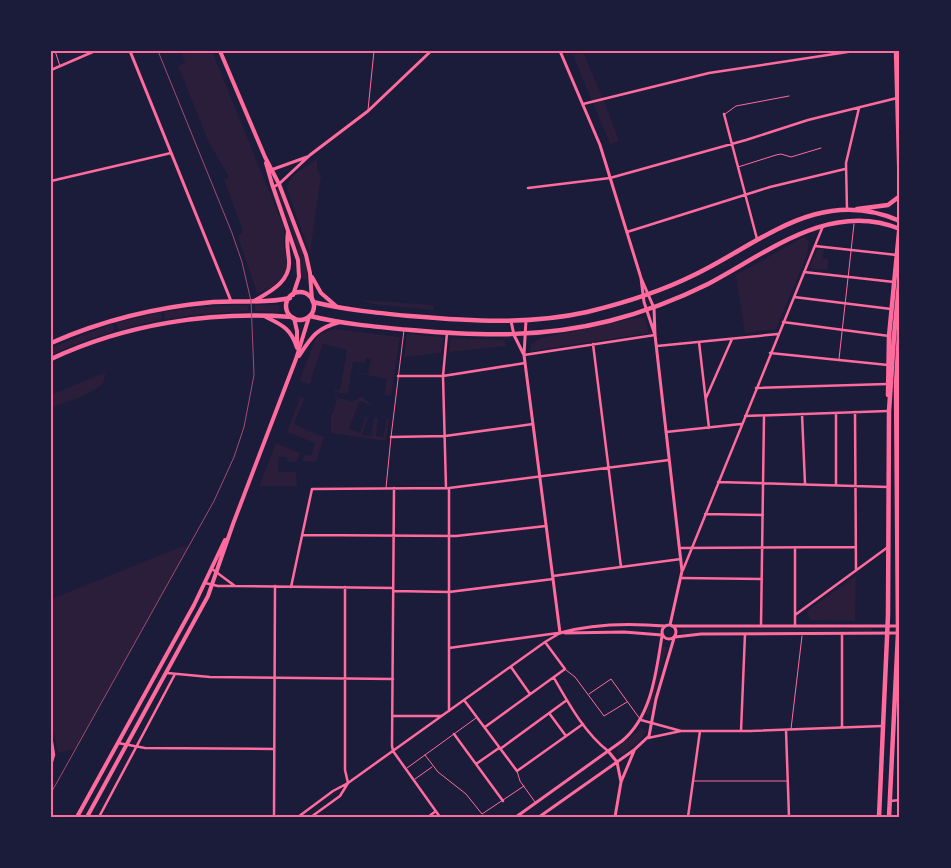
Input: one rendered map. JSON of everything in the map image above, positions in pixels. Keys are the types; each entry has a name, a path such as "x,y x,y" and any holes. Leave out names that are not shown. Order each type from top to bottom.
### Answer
{"main road":[{"path":"87,817 202,608 217,574 233,524 296,360 309,317 313,311 310,273 306,255 279,184 270,170 220,51"},
{"path":"51,343 88,328 142,312 196,303 275,301 303,293 313,301 338,308 443,319 512,321 584,312 650,295 695,275 757,239 800,219 828,212 888,205 900,195 896,51"},
{"path":"270,170 273,187 299,265 298,282 287,308 293,318 297,331 296,360"},
{"path":"847,210 876,213 900,221 889,336 887,384 889,411"},
{"path":"51,359 98,340 154,325 218,316 262,315 303,320 309,317 404,330 514,335 587,326 654,308 708,284 788,238 823,226 854,221 881,223 900,229"},
{"path":"253,301 276,288 284,278 289,264 286,244 288,230"},
{"path":"310,273 322,293 338,308"},
{"path":"879,817 888,634 889,411 900,274"},
{"path":"262,315 286,328 297,348"},
{"path":"889,817 897,705 899,633 897,366 900,318"},
{"path":"296,360 315,333 325,326 340,322"},
{"path":"898,412 900,385"},
{"path":"77,817 205,583 233,524"}],"street":[{"path":"51,70 95,51"},
{"path":"130,51 231,301"},
{"path":"273,187 368,111 431,51"},
{"path":"560,51 583,104 610,178 641,278 654,308 655,335 682,572"},
{"path":"583,104 709,73 854,51"},
{"path":"528,188 610,178 732,144 814,118 897,97"},
{"path":"847,210 846,155 859,108"},
{"path":"724,114 757,239"},
{"path":"51,181 171,154"},
{"path":"270,170 310,156"},
{"path":"627,232 745,195 845,169"},
{"path":"671,625 680,578 691,548 823,226"},
{"path":"814,246 897,256"},
{"path":"804,272 894,282"},
{"path":"641,278 642,297 655,335"},
{"path":"793,297 891,309"},
{"path":"526,320 524,354 560,633"},
{"path":"512,321 514,335 524,354"},
{"path":"783,322 889,336"},
{"path":"447,333 443,376 449,537 449,711"},
{"path":"657,346 778,334"},
{"path":"524,354 655,335"},
{"path":"705,399 732,339"},
{"path":"698,342 709,428"},
{"path":"593,344 621,567"},
{"path":"770,353 888,365"},
{"path":"398,376 443,376 525,363"},
{"path":"756,388 887,384"},
{"path":"744,416 889,411"},
{"path":"855,412 856,570"},
{"path":"836,413 836,485"},
{"path":"802,414 805,484"},
{"path":"761,626 764,416"},
{"path":"391,436 445,436 533,424"},
{"path":"666,432 741,424"},
{"path":"291,586 312,489 447,488 669,460"},
{"path":"718,482 889,487"},
{"path":"394,488 393,751 440,817"},
{"path":"705,514 763,515"},
{"path":"302,535 449,537 546,526"},
{"path":"795,615 889,546"},
{"path":"679,548 856,548"},
{"path":"795,548 795,626"},
{"path":"205,583 235,586 291,586 449,592 681,559"},
{"path":"211,569 235,586"},
{"path":"680,578 762,579"},
{"path":"274,586 274,817"},
{"path":"311,817 340,796 348,783 344,770 345,588"},
{"path":"449,648 560,633 596,625 899,626"},
{"path":"648,738 656,699 676,629 671,625"},
{"path":"516,817 633,731 641,720 648,701 662,629 665,626"},
{"path":"298,817 560,633 624,632 662,636 668,640 674,637 701,634 899,633"},
{"path":"741,731 745,634"},
{"path":"842,634 842,727"},
{"path":"484,728 565,670 545,642"},
{"path":"510,667 530,694"},
{"path":"167,673 196,676 392,679"},
{"path":"90,811 99,817 175,674"},
{"path":"554,678 594,740 608,751 617,762 621,782"},
{"path":"464,700 517,772 583,724"},
{"path":"476,764 567,700"},
{"path":"549,713 566,736"},
{"path":"392,716 441,716"},
{"path":"641,720 681,730 700,731 884,726"},
{"path":"539,817 634,750 648,738 681,730"},
{"path":"786,730 789,817"},
{"path":"688,817 700,731"},
{"path":"454,734 503,800"},
{"path":"51,736 54,755 51,765"},
{"path":"117,743 136,747 274,749"},
{"path":"615,817 621,782 634,750"},
{"path":"890,801 900,800"},
{"path":"428,817 436,811"}],"lane":[{"path":"55,51 60,66"},
{"path":"368,111 374,51"},
{"path":"724,114 736,106 790,96"},
{"path":"738,167 776,155 792,157 821,148"},
{"path":"839,360 854,221"},
{"path":"386,489 404,330"},
{"path":"791,729 802,634"},
{"path":"565,670 575,677 605,716 627,702"},
{"path":"588,694 611,679 641,720"},
{"path":"406,769 477,718"},
{"path":"425,756 438,772 466,794 482,814 524,786"},
{"path":"414,780 433,766"},
{"path":"517,772 535,803"},
{"path":"693,781 788,781"}],"shaded area":[{"path":"181,51 212,51 284,228 287,267 278,283 263,292 257,293 238,237 243,231 224,180 229,177 209,143 178,66 185,63"},
{"path":"583,52 619,141 610,144 573,55"},
{"path":"317,159 317,170 321,176 310,254 287,188 288,183 295,175"},
{"path":"278,188 304,256 307,267 307,280 301,278 297,246 276,189"},
{"path":"804,237 809,242 807,255 776,329 745,333 736,275"},
{"path":"818,248 824,249 823,258 829,259 827,270 809,268"},
{"path":"361,300 434,305 433,310 372,304"},
{"path":"248,305 248,311 165,319 164,312 202,307"},
{"path":"255,305 280,305 279,312 255,311"},
{"path":"161,312 162,319 118,330 116,323"},
{"path":"640,317 645,319 649,333 531,351 531,344 541,338"},
{"path":"113,324 114,331 78,343 51,355 51,348"},
{"path":"335,329 400,337 391,396 384,395 387,379 356,373 368,374 371,359 366,358 365,363 353,362 348,393 335,392 335,390 340,390 347,350 323,344 310,385 299,381 316,338 322,333"},
{"path":"407,334 443,337 441,353 404,357"},
{"path":"451,338 505,340 506,346 449,352"},
{"path":"105,372 104,381 93,391 51,407 51,395"},
{"path":"334,396 352,402 360,396 372,404 370,412 371,405 360,401 349,428 360,433 366,416 368,417 362,435 371,436 374,418 378,418 376,436 383,437 387,418 389,418 386,441 331,433 331,414 337,399"},
{"path":"300,397 312,402 304,400 294,424 324,437 316,462 302,461 305,454 311,456 315,443 287,432"},
{"path":"276,443 300,453 296,462 289,462 285,457 279,457 278,471 296,472 297,486 259,486"},
{"path":"183,546 188,547 75,749 58,753 51,720 51,599"},
{"path":"856,576 855,621 811,620 807,614 808,610"},
{"path":"872,628 873,631 681,633 681,629"},
{"path":"662,646 668,647 662,662 649,716 646,714 660,662"},
{"path":"642,728 646,731 642,739 623,754 618,753 618,747"}],"railway":[{"path":"51,793 214,501 234,457 244,427 254,375 251,301 242,262 158,51"}]}
